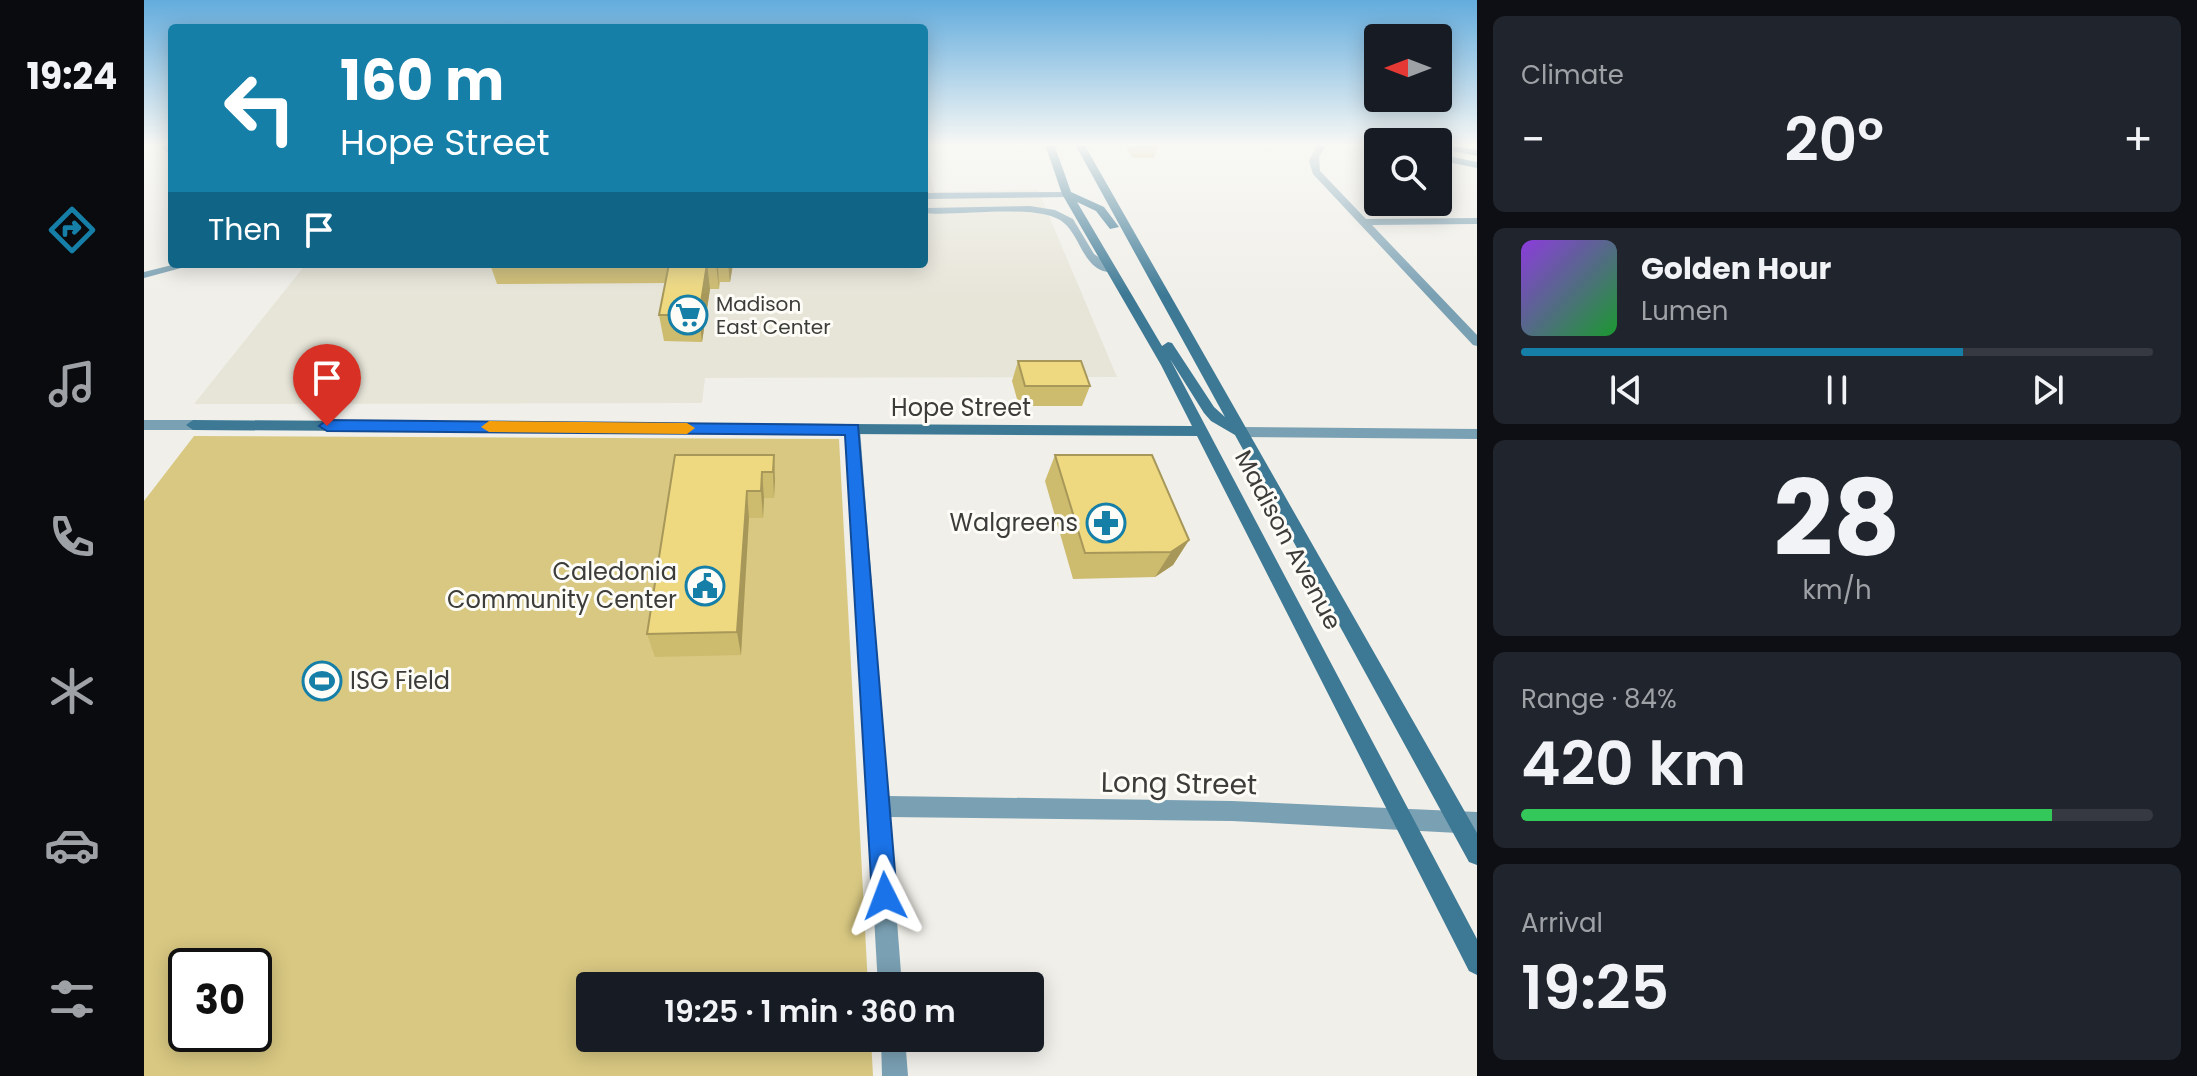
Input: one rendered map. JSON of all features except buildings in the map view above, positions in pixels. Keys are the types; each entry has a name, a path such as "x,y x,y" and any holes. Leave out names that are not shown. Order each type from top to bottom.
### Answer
{"main road":[{"name":"Madison Avenue","path":"1067,194 1201,431 1477,963"},
{"path":"1068,194 1091,204 1106,215 1180,329"},
{"name":"Madison Avenue","path":"1109,194 1180,329 1468,823 1477,854"},
{"path":"1137,313 1168,346 1209,410 1226,426 1240,432"},
{"name":"Hope Street","path":"193,425 1201,431"}],"street":[{"path":"928,197 1057,194"},
{"path":"1336,194 1477,342"},
{"path":"928,212 1030,209 1051,212 1069,221 1090,256 1110,270"},
{"path":"1361,222 1477,221"},
{"path":"144,275 173,268"},
{"name":"Hope Street","path":"144,425 193,425"},
{"path":"853,429 889,972"},
{"path":"1240,432 1477,434"},
{"name":"Long Street","path":"879,806 1232,811 1468,823"},
{"path":"894,1052 895,1076"}],"shaded area":[{"path":"928,194 1040,194 1117,377 705,378 702,403 194,404 303,268 928,268"},
{"name":"ISG Field","path":"194,436 839,439 867,972 576,972 576,1052 872,1052 873,1076 144,1076 144,501"}],"slow traffic":[{"path":"489,427 687,428"}],"place":[{"name":"Madison East Center","path":"688,315"},
{"name":"Walgreens","path":"1106,523"},
{"name":"Caledonia Community Center","path":"705,586"},
{"name":"ISG Field","path":"322,681"}],"route":[{"path":"327,426 853,429 885,896"}]}
